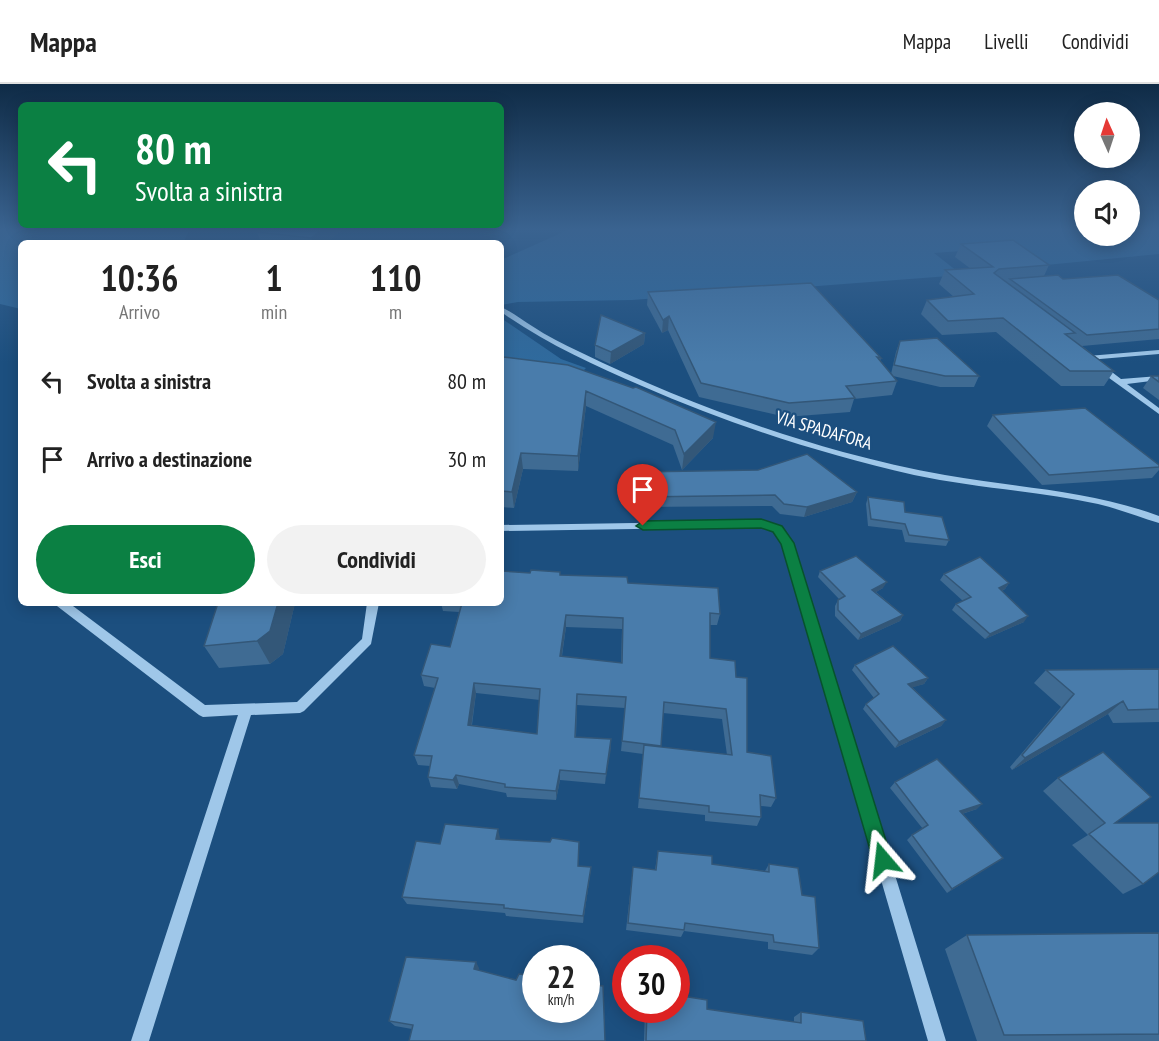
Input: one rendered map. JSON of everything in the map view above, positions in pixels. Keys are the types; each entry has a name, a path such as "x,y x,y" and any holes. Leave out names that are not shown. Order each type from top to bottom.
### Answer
{"street":[{"name":"VIA SPADAFORA","path":"504,311 532,332 605,367 693,406 784,436 914,472 1004,489 1078,497 1129,507 1159,520"},
{"path":"1078,351 1159,412"},
{"path":"1088,358 1159,352"},
{"path":"1119,382 1159,378"},
{"path":"504,528 761,524 778,529 788,543 937,1041"},
{"path":"65,606 203,711 300,707 367,641 373,606"},
{"path":"140,1041 246,710"}],"shaded area":[{"path":"0,274 18,274 18,308 0,304"},
{"path":"504,274 962,275 632,300 518,302 504,304"},
{"path":"504,320 561,359 586,368 578,376 504,366"}],"building":[{"path":"949,274 995,274 1075,333 1065,334 1114,371 1070,371 1003,318 948,321 927,300 974,294"},
{"path":"1058,275 1063,279 1118,275 1159,300 1159,329 1087,335 1010,279"},
{"path":"811,283 881,358 877,357 897,381 846,386 855,398 789,403 701,383 669,316 663,320 648,292"},
{"path":"601,315 645,333 611,352 595,345"},
{"path":"937,338 979,376 945,376 894,365 900,341"},
{"path":"504,357 568,365 633,388 636,387 716,422 684,454 675,430 586,391 578,456 521,453 512,492 504,491"},
{"path":"1151,376 1159,376 1159,382"},
{"path":"1085,408 1159,467 1049,475 993,415"},
{"path":"807,454 857,492 807,507 784,504 775,495 641,497 639,472 758,470"},
{"path":"868,497 904,502 905,512 942,517 949,540 909,535 905,524 871,519"},
{"path":"856,556 887,582 872,590 903,615 861,634 838,610 838,600 845,596 820,571"},
{"path":"980,557 1009,583 999,588 1028,616 990,634 956,604 971,597 944,574"},
{"path":"531,570 560,572 560,575 627,577 628,583 718,588 720,614 710,613 710,658 735,661 736,677 747,678 747,752 771,756 776,798 760,795 761,817 709,812 709,806 639,798 644,745 732,755 726,709 664,702 661,746 622,741 626,697 577,694 575,737 611,739 606,774 560,770 556,791 505,787 505,784 456,775 453,780 428,777 432,756 414,755 438,678 421,675 431,644 450,647 461,606 504,606 504,571 530,573","holes":["566,615 623,618 622,663 560,656","474,683 540,689 537,734 468,725"]},
{"path":"217,606 277,606 270,631 257,641 204,646"},
{"path":"893,646 928,678 908,684 946,720 899,742 866,704 879,694 855,665"},
{"path":"1159,669 1159,709 1128,710 1123,701 1025,758 1022,755 1074,694 1046,670"},
{"path":"1103,752 1151,797 1115,823 1159,823 1159,872 1143,884 1089,834 1105,823 1058,778"},
{"path":"937,759 982,804 960,811 1003,858 952,889 912,835 928,825 895,782"},
{"path":"445,824 498,829 496,839 550,842 552,838 579,842 578,866 591,867 583,916 504,908 504,905 402,897 416,841 440,844"},
{"path":"658,851 712,856 712,864 769,872 769,864 798,868 802,895 815,897 819,948 774,942 773,935 685,923 684,930 628,923 633,867 656,870"},
{"path":"1159,933 1159,1034 1004,1035 967,935"},
{"path":"406,957 476,962 474,969 516,980 519,974 522,974 522,1023 600,1023 600,986 603,986 605,1041 409,1041 413,1025 389,1021"},
{"path":"690,997 707,1000 707,1009 801,1023 801,1012 863,1021 866,1041 646,1041 647,1023 690,1023"}],"route":[{"path":"643,526 761,524 778,529 788,543 883,860"}]}
